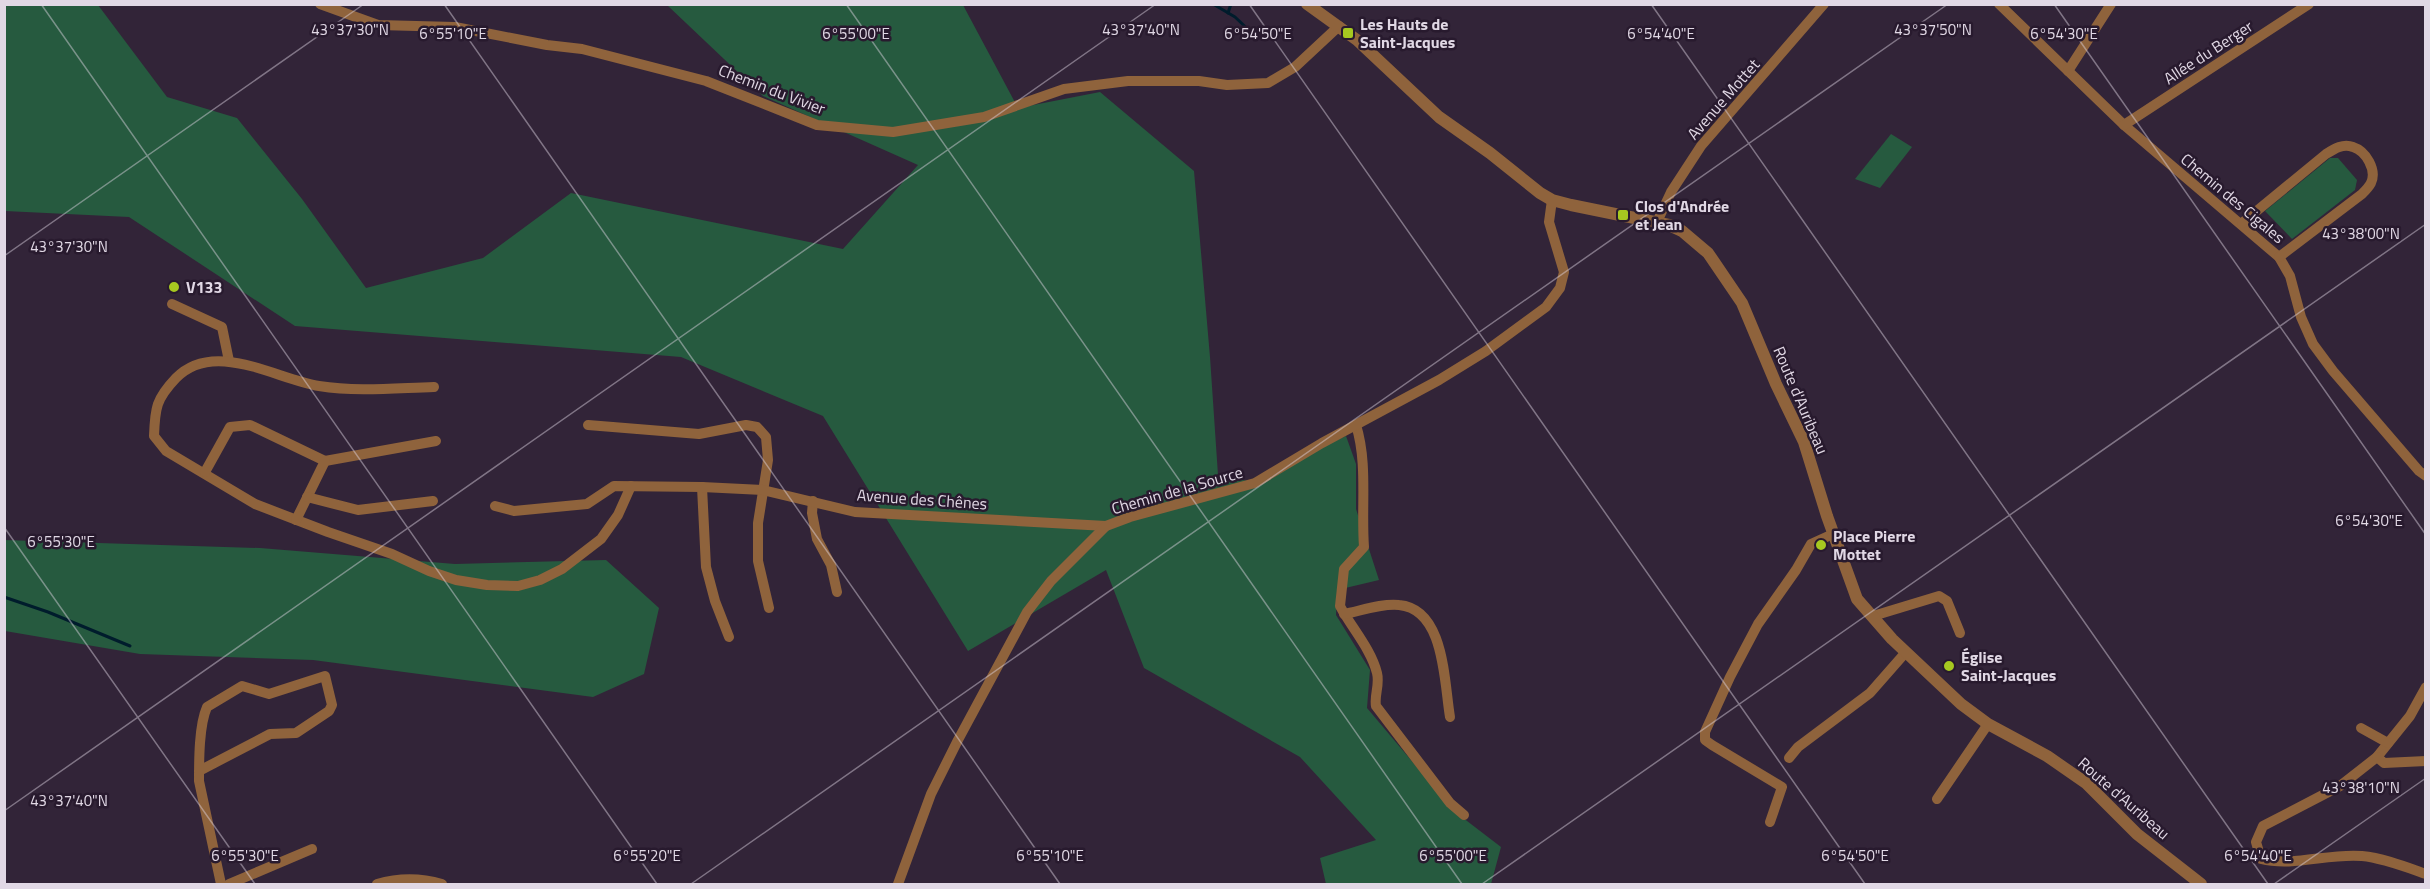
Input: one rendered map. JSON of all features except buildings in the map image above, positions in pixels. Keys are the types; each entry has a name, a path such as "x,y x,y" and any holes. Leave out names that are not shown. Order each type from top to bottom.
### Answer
{"street":[{"name":"Chemin du Vivier","path":"320,4 378,25 454,27 547,45 582,49 706,81 817,125 893,132 984,117 1064,89 1120,82 1199,81 1236,85 1268,83 1295,67 1339,26"},
{"name":"Route d'Auribeau","path":"1307,4 1357,40 1438,117 1552,200 1657,222 1682,231 1700,245 1715,262 1742,303 1776,384 1804,442 1833,534 1857,599 1906,652 1961,704 1988,724 2047,756 2086,783 2137,834 2200,884"},
{"name":"Avenue Mottet","path":"1657,222 1671,192 1701,146 1824,4"},
{"name":"Chemin des Cigales","path":"1999,4 2124,125 2279,256 2290,276 2301,317 2313,344 2419,471 2426,476"},
{"path":"2068,71 2111,4"},
{"name":"Allée du Berger","path":"2124,125 2309,4"},
{"path":"2242,223 2326,154 2338,147 2353,146 2365,154 2374,170 2372,182 2362,194 2279,256"},
{"name":"Chemin de la Source","path":"902,881 931,794 1028,612 1051,581 1106,526 1130,517 1255,483 1486,351 1546,307 1560,288 1564,272 1549,222 1552,200"},
{"path":"172,304 222,327 229,361"},
{"path":"434,387 361,389 318,386 229,361 202,363 181,373 167,388 155,407 154,436 166,451 205,472 255,504 392,554 429,571 456,580 487,585 518,586 540,580 562,569 601,540 618,515 631,486"},
{"path":"205,472 228,422 250,425 325,461 436,441"},
{"path":"1356,424 1360,437 1362,464 1364,547 1344,569 1340,606 1357,631 1377,672 1376,706 1444,794 1464,815"},
{"path":"588,425 699,434 746,425 756,427 766,437 768,460 758,523 758,561 769,608"},
{"path":"296,520 325,461"},
{"name":"Avenue des Chênes","path":"495,506 514,511 587,504 614,486 702,487 763,490 855,512 1106,526"},
{"path":"702,487 706,567 715,601 729,637"},
{"path":"307,496 357,510 433,501"},
{"path":"813,501 812,513 817,539 831,565 837,592"},
{"path":"1770,822 1782,787 1705,740 1705,732 1730,676 1758,624 1796,570 1811,544 1833,534"},
{"path":"1873,616 1939,596 1947,601 1960,633"},
{"path":"1344,614 1398,604 1426,617 1435,633 1450,717"},
{"path":"1789,758 1798,747 1869,693 1906,652"},
{"path":"199,771 270,734 296,733 329,711 332,705 325,676 269,694 242,686 207,706 199,771 199,781 221,885"},
{"path":"2426,687 2410,716 2377,757 2340,786 2264,826 2256,842 2260,859 2278,864 2314,858 2363,856 2426,874"},
{"path":"1937,799 1988,724"},
{"path":"2361,728 2388,743"},
{"path":"2377,757 2384,763 2426,761"},
{"path":"229,885 312,849"},
{"path":"377,885 390,881 413,879 442,885"}],"green space":[{"path":"4,5 98,5 167,97 237,118 302,199 366,288 483,258 571,193 843,249 918,165 763,96 667,5 963,5 1018,108 1100,92 1194,171 1218,475 1248,481 1346,436 1356,464 1356,509 1379,580 1337,590 1336,615 1370,670 1367,708 1454,811 1501,847 1491,884 1326,884 1320,858 1376,840 1300,757 1144,668 1106,570 968,651 823,416 681,357 295,326 129,217 5,211"},
{"path":"1891,134 1912,147 1880,188 1855,179"},
{"path":"2330,158 2338,158 2357,180 2355,190 2292,239 2265,211"},
{"path":"4,540 260,548 455,564 606,560 659,608 644,674 593,697 313,660 140,654 5,631"}],"waterway":[{"path":"1213,4 1235,17 1254,35"},
{"path":"1228,13 1231,4"},
{"path":"4,597 48,612 130,646"}],"place":[{"name":"Les Hauts de Saint-Jacques","path":"1348,33"},
{"name":"Clos d'Andrée et Jean","path":"1623,215"},
{"name":"V133","path":"174,287"},
{"name":"Place Pierre Mottet","path":"1821,545"},
{"name":"Église Saint-Jacques","path":"1949,666"}]}
